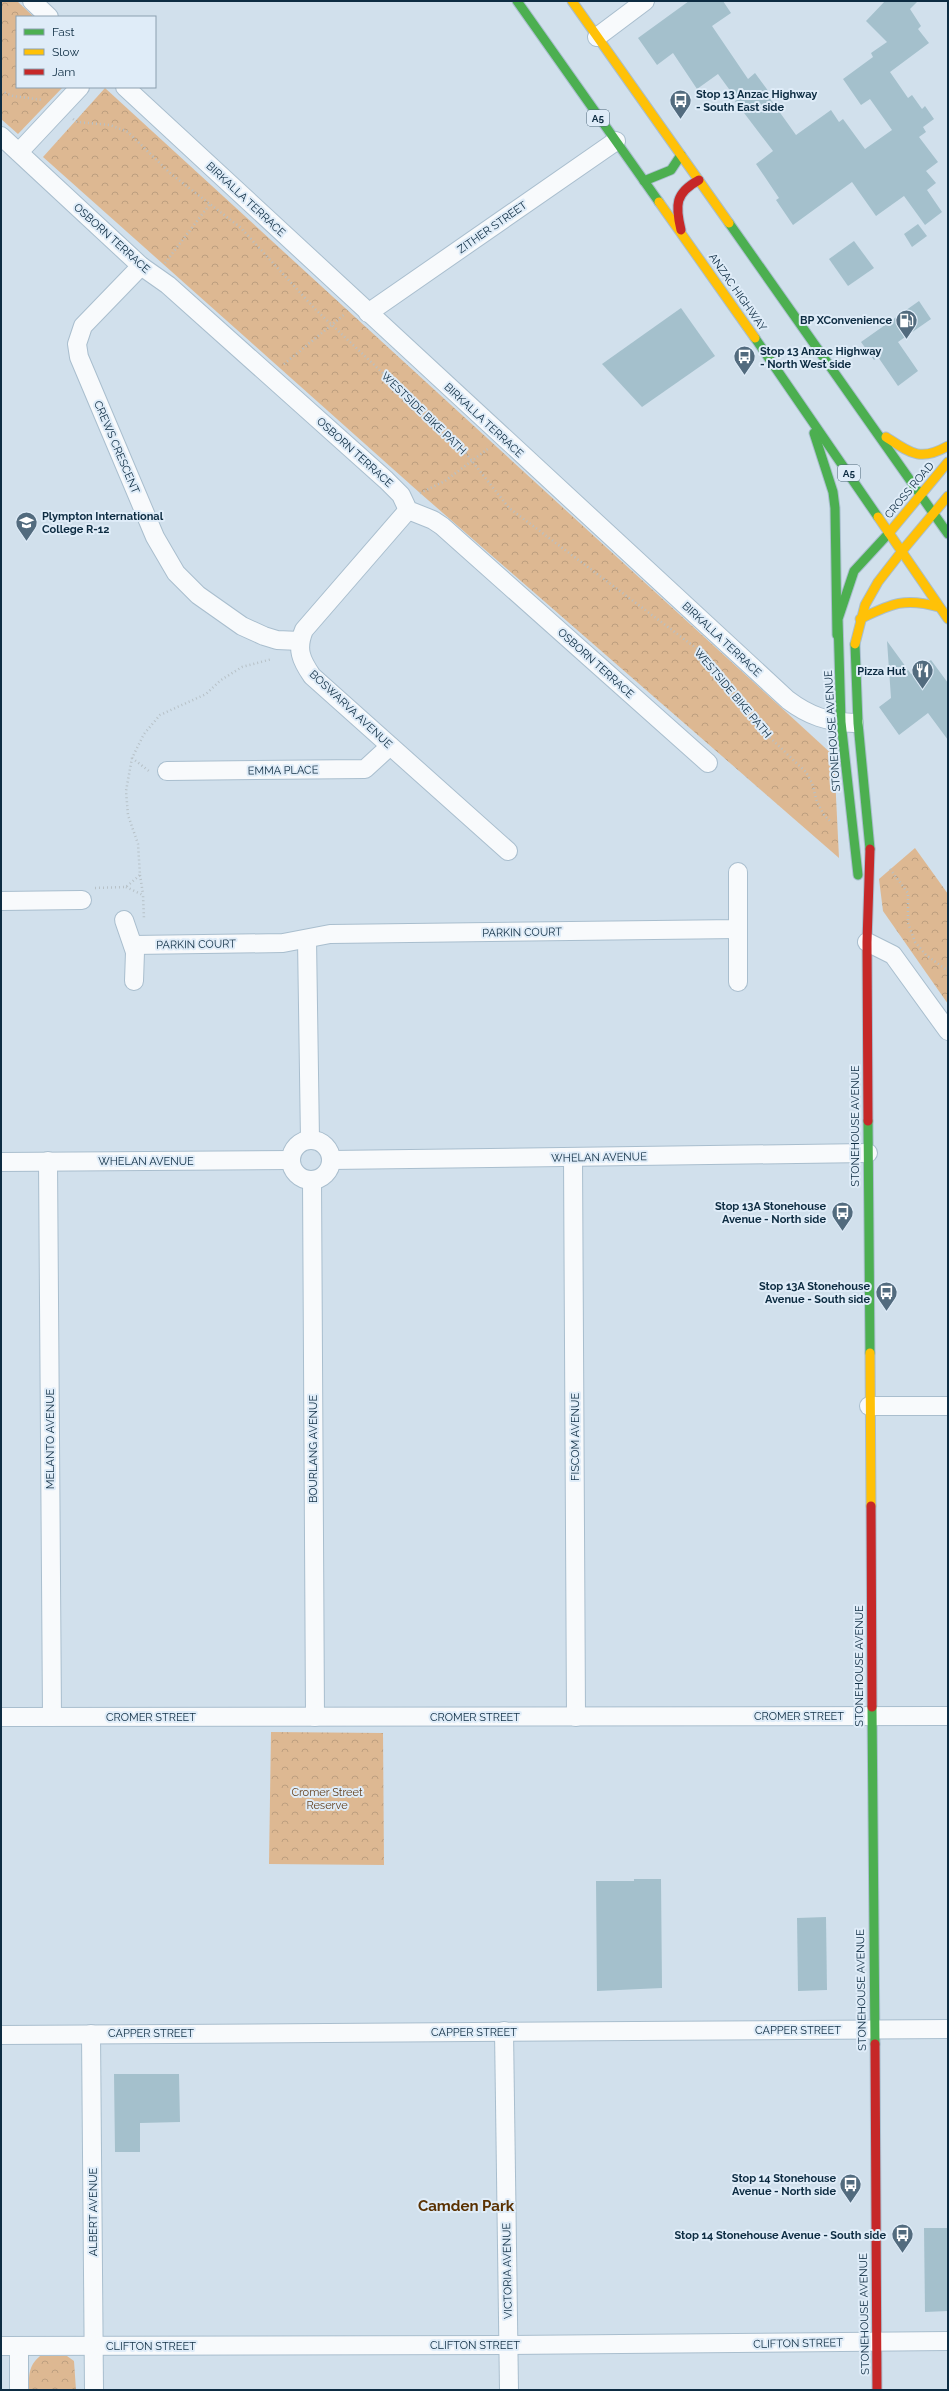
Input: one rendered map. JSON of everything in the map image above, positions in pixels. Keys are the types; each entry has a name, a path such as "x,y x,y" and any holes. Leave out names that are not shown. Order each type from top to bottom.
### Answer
{"main road":[{"name":"ANZAC HIGHWAY","path":"517,1 808,412 948,619"},
{"path":"572,1 948,534"},
{"path":"644,181 670,172 677,165 681,155"},
{"path":"682,233 676,211 677,203 681,192 688,185 698,180"},
{"path":"808,412 833,492 835,508 837,635"},
{"path":"875,429 907,451 918,456 929,456 948,446"},
{"name":"CROSS ROAD","path":"889,532 948,462"},
{"path":"902,551 933,512 948,496"},
{"name":"STONEHOUSE AVENUE","path":"877,2390 869,1406 867,942 870,852 837,635 840,608 854,571 889,532"},
{"name":"STONEHOUSE AVENUE","path":"867,942 850,723 855,644 860,619 865,605 875,587 902,551"},
{"path":"860,619 894,603 907,599 939,606"}],"street":[{"path":"32,1 48,16"},
{"path":"597,37 645,1"},
{"path":"19,152 79,88"},
{"name":"BIRKALLA TERRACE","path":"126,88 362,308 788,700 813,716 850,723"},
{"name":"OSBORN TERRACE","path":"1,136 141,266 168,285 386,480 400,494 408,510 433,520 442,526 708,763"},
{"name":"ZITHER STREET","path":"362,308 616,141"},
{"name":"CREWS CRESCENT","path":"141,266 83,326 77,344 80,357 155,537 176,573 188,587 224,615 264,636 277,640 300,641"},
{"path":"300,641 304,630 408,510"},
{"name":"BOSWARVA AVENUE","path":"300,641 302,662 312,676 508,851"},
{"name":"EMMA PLACE","path":"167,771 365,769 390,746"},
{"path":"738,872 738,982"},
{"path":"1,900 82,900"},
{"path":"124,920 135,952 134,981"},
{"name":"PARKIN COURT","path":"133,945 283,943 330,934 738,929"},
{"path":"306,939 310,1140"},
{"path":"867,942 893,955 948,1031"},
{"path":"310,1140 325,1145 331,1160 326,1174 312,1180 297,1175 291,1160 296,1146 310,1140"},
{"name":"WHELAN AVENUE","path":"331,1160 868,1153"},
{"name":"FISCOM AVENUE","path":"573,1157 576,1717"},
{"name":"WHELAN AVENUE","path":"1,1162 291,1160"},
{"name":"MELANTO AVENUE","path":"48,1161 52,1717"},
{"name":"BOURLANG AVENUE","path":"312,1180 315,1717"},
{"path":"869,1406 948,1406"},
{"name":"CROMER STREET","path":"1,1717 948,1716"},
{"name":"CAPPER STREET","path":"1,2035 948,2029"},
{"name":"VICTORIA AVENUE","path":"504,2031 509,2390"},
{"name":"ALBERT AVENUE","path":"91,2034 94,2390"},
{"name":"CLIFTON STREET","path":"10,2346 508,2345 948,2341"},
{"path":"10,2346 19,2390"}],"path":[{"path":"1,92 13,96 45,100"},
{"name":"WESTSIDE BIKE PATH","path":"71,118 77,122 110,125 128,132 171,174 241,228 332,324 461,447 509,508 700,651 763,731 806,772 812,784 817,802 824,815 834,824"},
{"path":"163,266 210,204"},
{"path":"270,376 332,324 362,308"},
{"path":"416,494 445,481 473,462 491,447"},
{"path":"886,866 895,874 908,893 908,923 915,942 926,955 948,971"},
{"path":"140,875 143,895"}],"green space":[{"path":"1,1 17,1 33,16 16,16 16,88 62,88 18,134 1,119"},
{"path":"105,88 834,756 839,858 420,493 43,157"},
{"path":"915,848 948,894 948,1004 883,911 879,879"},
{"name":"Cromer Street Reserve","path":"271,1732 383,1733 384,1865 269,1864"},
{"path":"40,2356 67,2356 74,2361 76,2390 29,2390 29,2376 31,2367"}],"building":[{"path":"689,1 723,1 731,13 712,26 748,79 755,73 769,92 766,93 796,135 831,110 839,122 843,119 865,149 892,130 870,99 861,105 843,79 873,57 871,53 887,42 866,21 885,1 918,1 910,9 921,26 918,29 929,43 890,72 908,98 912,95 922,109 925,106 934,119 923,127 926,132 919,137 938,162 926,171 936,183 927,190 942,212 925,225 904,196 876,216 852,182 793,225 776,200 779,198 756,164 773,151 735,101 737,100 718,74 697,89 673,53 657,65 638,38"},
{"path":"918,224 927,236 912,247 904,234"},
{"path":"854,241 874,268 848,286 829,259"},
{"path":"919,301 931,319 898,342 918,371 898,386 878,357 874,360 861,342"},
{"path":"681,308 715,356 642,407 602,364"},
{"path":"887,641 911,674 931,660 948,683 948,740 928,713 899,735 879,707 891,698"},
{"path":"634,1879 661,1879 662,1988 597,1991 596,1881 634,1881"},
{"path":"826,1917 827,1990 798,1991 797,1918"},
{"path":"114,2074 179,2074 180,2122 140,2123 140,2152 115,2152"},
{"path":"924,2228 948,2228 948,2311 925,2312"}],"traffic: fast":[{"path":"517,1 659,202"},
{"path":"644,181 671,170 681,155"},
{"path":"729,223 948,534"},
{"path":"755,338 878,517"},
{"path":"814,433 833,492 835,508 837,635"},
{"path":"858,875 841,722 838,619 854,571 889,533"},
{"path":"855,644 858,723 870,849"},
{"path":"868,1121 870,1353"},
{"path":"872,1707 875,2044"}],"traffic: slow":[{"path":"572,1 729,223"},
{"path":"659,202 755,338"},
{"path":"886,437 916,454 930,454 948,446"},
{"path":"889,533 948,462"},
{"path":"902,551 948,496"},
{"path":"878,517 948,619"},
{"path":"855,644 865,605 878,582 902,551"},
{"path":"860,619 880,609 907,602 939,607"},
{"path":"870,1353 871,1506"}],"traffic: jam":[{"path":"681,230 678,213 679,200 685,190 699,180"},
{"path":"868,1121 867,942 870,849"},
{"path":"871,1506 872,1707"},
{"path":"875,2044 877,2390"}],"place":[{"name":"Stop 13 Anzac Highway - South East side","path":"680,120"},
{"name":"BP XConvenience","path":"907,340"},
{"name":"Stop 13 Anzac Highway - North West side","path":"745,376"},
{"name":"Plympton International College R-12","path":"27,542"},
{"name":"Pizza Hut","path":"922,690"},
{"name":"Stop 13A Stonehouse Avenue - North side","path":"842,1232"},
{"name":"Stop 13A Stonehouse Avenue - South side","path":"886,1312"},
{"name":"Stop 14 Stonehouse Avenue - North side","path":"851,2204"},
{"name":"Stop 14 Stonehouse Avenue - South side","path":"902,2254"}],"district":[{"name":"Camden Park","path":"466,2206"}]}
